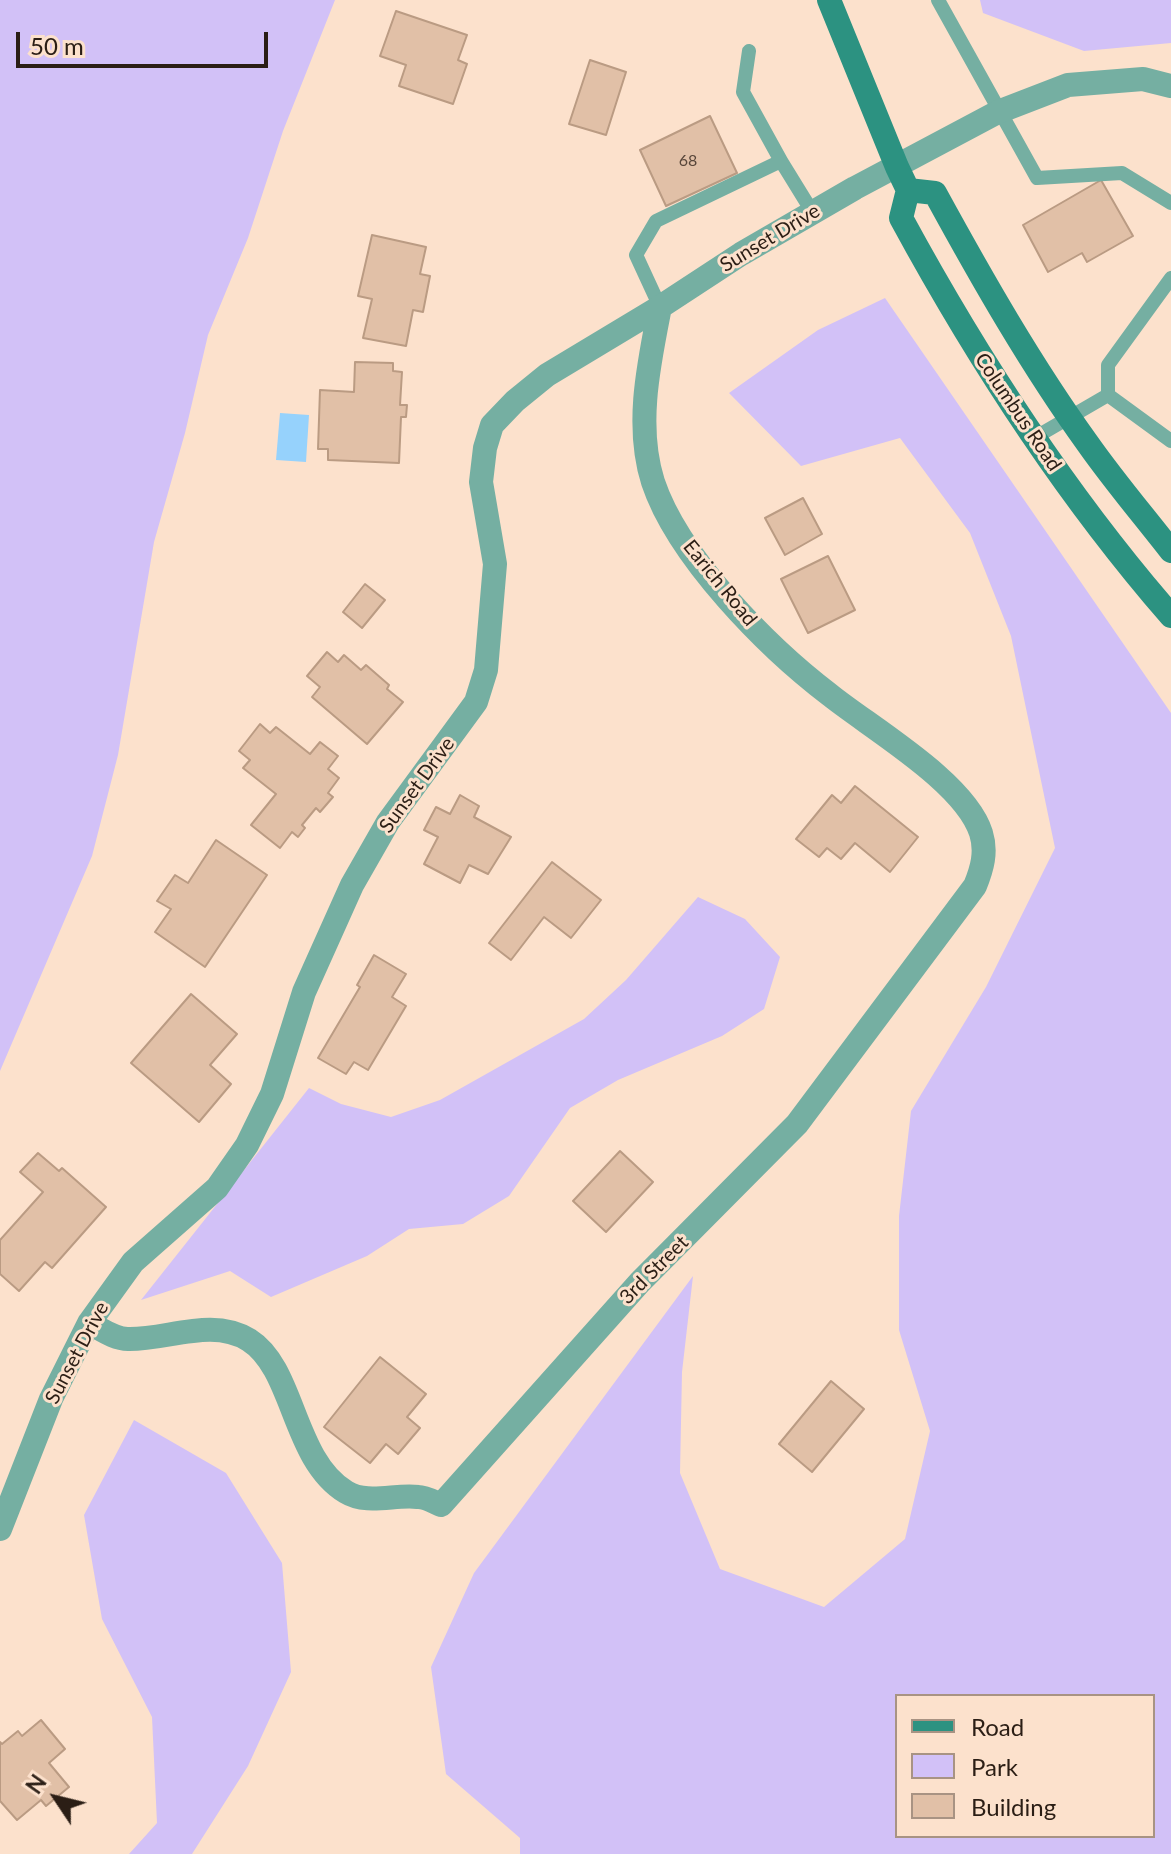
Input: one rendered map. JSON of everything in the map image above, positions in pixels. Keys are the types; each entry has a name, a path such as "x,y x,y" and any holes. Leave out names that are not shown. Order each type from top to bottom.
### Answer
{"main road":[{"name":"Columbus Road","path":"829,0 908,190 901,218 974,347 1034,438 1126,563 1171,616"},
{"name":"Columbus Road","path":"908,190 935,193 1009,322 1069,417 1171,551"}],"street":[{"name":"Sunset Drive","path":"0,1529 51,1399 89,1323 133,1262 217,1188 247,1145 272,1094 304,992 352,885 388,822 476,702 486,670 495,564 481,482 485,448 492,425 547,375 741,254 998,112 1068,85 1143,79 1171,86"},
{"name":"Earich Road","path":"660,307 647,375 646,452 664,508 699,564 739,610 782,654 828,694"},
{"name":"3rd Street","path":"89,1323 126,1340 195,1330 223,1331 247,1338 266,1353 292,1414 327,1478 349,1494 385,1499 418,1496 441,1505 640,1282 797,1124 975,886 984,850 981,832 967,809 910,754 828,694"}],"lane":[{"path":"938,0 1037,178 1122,173 1171,203"},
{"path":"749,51 743,92 813,213"},
{"path":"660,307 636,255 656,221 781,161"},
{"path":"1108,395 1108,365 1171,278"},
{"path":"1034,438 1108,395"},
{"path":"1108,395 1171,441"}],"green space":[{"path":"0,0 335,0 283,131 248,238 208,335 185,433 154,542 118,755 92,856 0,1071"},
{"path":"980,0 1171,0 1171,43 1084,51 983,13"},
{"path":"885,298 1171,713 1171,1854 520,1854 520,1838 446,1774 431,1667 474,1573 693,1276 682,1372 680,1473 720,1569 824,1607 905,1539 930,1431 899,1330 899,1216 911,1111 986,987 1055,848 1011,636 970,533 900,438 801,466 729,393 818,330"},
{"path":"698,897 745,919 780,957 764,1009 722,1036 618,1080 570,1108 509,1196 463,1224 409,1229 367,1256 271,1297 230,1271 141,1300 309,1088 341,1104 391,1117 440,1100 584,1019 626,980"},
{"path":"134,1420 226,1473 282,1563 291,1672 248,1766 192,1854 129,1854 157,1823 152,1717 102,1619 84,1515"}],"water":[{"path":"280,413 309,415 306,462 276,460"}],"building":[{"path":"396,11 467,35 458,60 467,64 453,104 399,86 406,65 380,56"},
{"path":"590,60 626,72 606,135 569,124"},
{"path":"710,116 737,173 666,206 640,150"},
{"path":"1101,180 1133,236 1087,262 1082,253 1048,272 1023,225"},
{"path":"372,235 426,247 420,274 430,276 423,312 413,310 406,346 363,338 372,299 358,296"},
{"path":"355,362 393,363 393,371 402,372 400,405 407,405 406,417 401,417 399,463 328,460 328,449 318,449 320,390 354,392"},
{"path":"803,498 822,534 785,555 765,518"},
{"path":"828,556 855,610 808,633 781,579"},
{"path":"365,584 385,600 362,628 343,612"},
{"path":"327,652 338,662 344,655 361,670 366,665 403,702 367,744 312,697 320,687 307,676"},
{"path":"260,724 270,733 276,727 310,754 320,742 338,756 328,769 339,778 328,793 333,797 320,812 316,808 302,825 305,828 298,837 292,832 280,848 251,825 276,794 243,768 250,760 239,751"},
{"path":"855,786 918,837 890,872 855,843 841,859 827,848 819,857 796,839 832,795 841,803"},
{"path":"460,795 479,806 474,817 511,837 488,874 469,865 460,883 424,864 438,837 424,830 436,807 450,814"},
{"path":"216,840 267,875 205,967 155,932 171,909 157,901 175,875 188,883"},
{"path":"552,862 601,900 571,938 544,917 511,960 489,943"},
{"path":"374,955 406,974 392,997 406,1006 368,1070 354,1062 346,1074 318,1058 360,987 357,985"},
{"path":"191,994 237,1034 210,1065 231,1084 199,1122 131,1063"},
{"path":"620,1151 653,1182 606,1232 573,1201"},
{"path":"38,1153 59,1171 62,1168 106,1207 52,1268 45,1262 19,1291 0,1274 0,1240 43,1192 20,1172"},
{"path":"380,1357 426,1394 407,1417 420,1428 398,1454 386,1444 370,1463 324,1427"},
{"path":"831,1381 864,1409 812,1472 779,1444"},
{"path":"41,1720 65,1749 49,1763 69,1787 46,1806 41,1800 17,1820 0,1801 0,1742 2,1744 18,1731 22,1736"}]}
